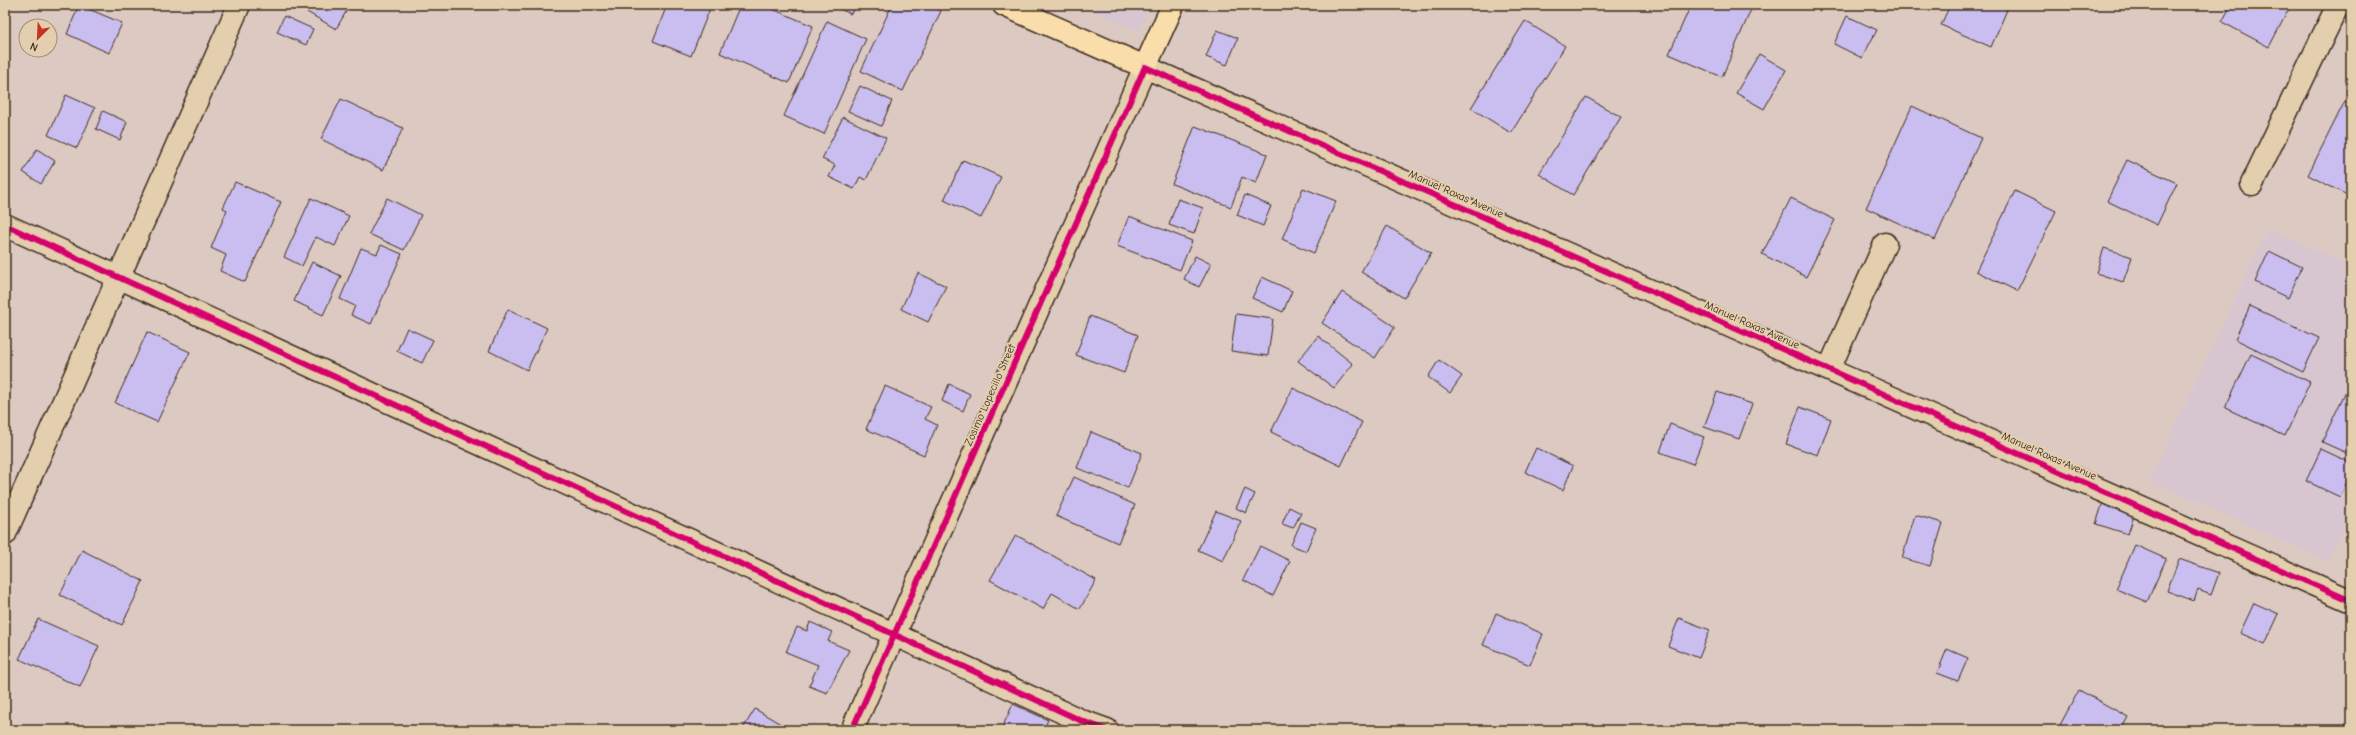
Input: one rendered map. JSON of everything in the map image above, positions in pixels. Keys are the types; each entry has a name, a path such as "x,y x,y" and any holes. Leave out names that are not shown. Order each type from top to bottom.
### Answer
{"main road":[{"name":"Manuel Roxas Avenue","path":"1004,5 1145,67"},
{"name":"Zosimo Lopecillo Street","path":"1145,67 1173,5"}],"street":[{"path":"5,534 120,277 239,5"},
{"path":"2252,184 2338,5"},
{"name":"Manuel Roxas Avenue","path":"1145,67 2351,601"},
{"name":"Zosimo Lopecillo Street","path":"852,730 1145,67"},
{"path":"5,225 895,633 1082,721 1107,730"},
{"path":"1829,370 1885,244"}],"shaded area":[{"path":"1079,5 1150,5 1138,31"},
{"path":"2268,228 2351,267 2351,512 2328,562 2150,480"}],"building":[{"path":"79,5 122,23 109,53 67,34"},
{"path":"311,5 350,5 336,29 307,12"},
{"path":"667,5 711,6 691,56 653,41"},
{"path":"740,5 763,5 813,26 789,83 720,53"},
{"path":"831,5 855,5 851,14"},
{"path":"892,5 929,5 941,11 903,91 861,71"},
{"path":"1691,5 1753,5 1722,77 1669,54"},
{"path":"1950,5 2009,5 1991,47 1941,25"},
{"path":"2231,5 2291,5 2269,47 2222,22"},
{"path":"284,16 313,29 306,45 277,32"},
{"path":"1847,16 1877,30 1862,58 1834,44"},
{"path":"827,21 866,39 824,134 784,116"},
{"path":"1525,21 1565,46 1511,133 1471,108"},
{"path":"1217,30 1238,38 1227,65 1206,57"},
{"path":"1759,54 1786,70 1764,109 1736,93"},
{"path":"860,86 892,101 881,126 848,111"},
{"path":"66,95 95,108 77,148 48,135"},
{"path":"1586,97 1621,117 1573,195 1539,174"},
{"path":"2347,97 2351,99 2351,197 2308,175"},
{"path":"341,99 403,128 383,170 321,139"},
{"path":"1912,106 1981,138 1935,240 1866,208"},
{"path":"103,111 127,122 120,140 96,129"},
{"path":"843,117 886,138 866,180 860,177 854,189 829,177 835,165 822,159"},
{"path":"1195,126 1267,154 1256,183 1242,177 1231,207 1172,184"},
{"path":"37,149 55,161 41,184 23,172"},
{"path":"963,160 1001,177 981,218 944,200"},
{"path":"2127,160 2177,183 2157,225 2107,201"},
{"path":"235,182 281,202 245,282 220,271 226,255 211,248 227,210 223,208"},
{"path":"1303,188 1336,201 1314,253 1282,239"},
{"path":"2015,191 2056,211 2017,291 1976,271"},
{"path":"1245,195 1271,206 1263,226 1237,215"},
{"path":"311,198 349,216 335,246 316,237 302,266 284,257"},
{"path":"387,198 421,215 404,250 369,234"},
{"path":"1791,198 1835,220 1806,277 1762,254"},
{"path":"1178,199 1203,208 1194,234 1169,225"},
{"path":"1129,216 1192,241 1180,270 1117,246"},
{"path":"1387,226 1431,253 1404,298 1361,272"},
{"path":"381,245 402,254 371,324 351,315 355,306 340,299 361,248 377,254"},
{"path":"2104,248 2132,257 2123,282 2096,273"},
{"path":"2269,251 2302,267 2288,298 2255,282"},
{"path":"1195,256 1211,264 1199,287 1184,279"},
{"path":"312,262 341,276 323,315 294,301"},
{"path":"918,273 946,286 928,322 901,309"},
{"path":"1262,277 1292,291 1283,312 1252,298"},
{"path":"1342,292 1395,327 1375,358 1322,323"},
{"path":"2250,306 2319,338 2303,372 2235,339"},
{"path":"508,309 547,328 527,370 489,351"},
{"path":"1236,314 1273,319 1268,356 1231,351"},
{"path":"1090,316 1138,335 1124,373 1076,355"},
{"path":"407,328 433,340 422,363 397,351"},
{"path":"147,332 190,352 157,422 115,403"},
{"path":"1318,336 1353,364 1334,388 1298,361"},
{"path":"2251,354 2310,382 2285,436 2225,408"},
{"path":"1439,360 1462,376 1450,393 1428,377"},
{"path":"2351,380 2351,455 2322,442"},
{"path":"949,384 970,394 963,411 942,401"},
{"path":"885,386 931,407 925,419 937,425 924,455 866,429"},
{"path":"1293,388 1362,422 1341,466 1271,432"},
{"path":"1717,392 1752,404 1739,439 1704,427"},
{"path":"1800,407 1831,419 1818,455 1786,444"},
{"path":"1670,424 1704,437 1693,464 1660,452"},
{"path":"1091,432 1142,453 1128,488 1077,468"},
{"path":"1536,448 1573,466 1563,490 1525,472"},
{"path":"2321,449 2351,463 2351,473 2340,497 2306,481"},
{"path":"1074,477 1135,505 1118,543 1056,516"},
{"path":"1245,489 1255,494 1246,513 1236,508"},
{"path":"2103,502 2135,513 2128,534 2096,524"},
{"path":"1289,507 1301,513 1293,528 1282,524"},
{"path":"1216,511 1241,521 1223,561 1198,550"},
{"path":"1915,515 1943,523 1930,566 1902,558"},
{"path":"1301,522 1316,528 1306,551 1291,545"},
{"path":"1016,535 1096,580 1080,609 1052,593 1043,609 990,580"},
{"path":"2135,545 2166,559 2147,602 2116,589"},
{"path":"1260,546 1290,561 1273,596 1243,580"},
{"path":"82,550 143,581 122,625 60,595"},
{"path":"2179,559 2219,573 2211,595 2198,590 2194,601 2167,591"},
{"path":"2254,603 2279,614 2265,644 2240,633"},
{"path":"1496,613 1543,634 1530,665 1483,645"},
{"path":"1679,618 1710,630 1699,658 1668,646"},
{"path":"38,619 99,646 80,687 19,659"},
{"path":"810,622 832,632 828,641 849,650 827,693 809,686 818,665 786,652 797,627 807,631"},
{"path":"1947,649 1968,658 1958,681 1937,673"},
{"path":"2079,690 2128,717 2121,730 2070,730 2060,725"},
{"path":"1013,704 1048,720 1043,730 1001,730"},
{"path":"755,709 791,730 742,730"}],"cycle path":[{"path":"852,730 1145,67 2351,601"},
{"path":"5,225 1082,721 1107,730"}]}
